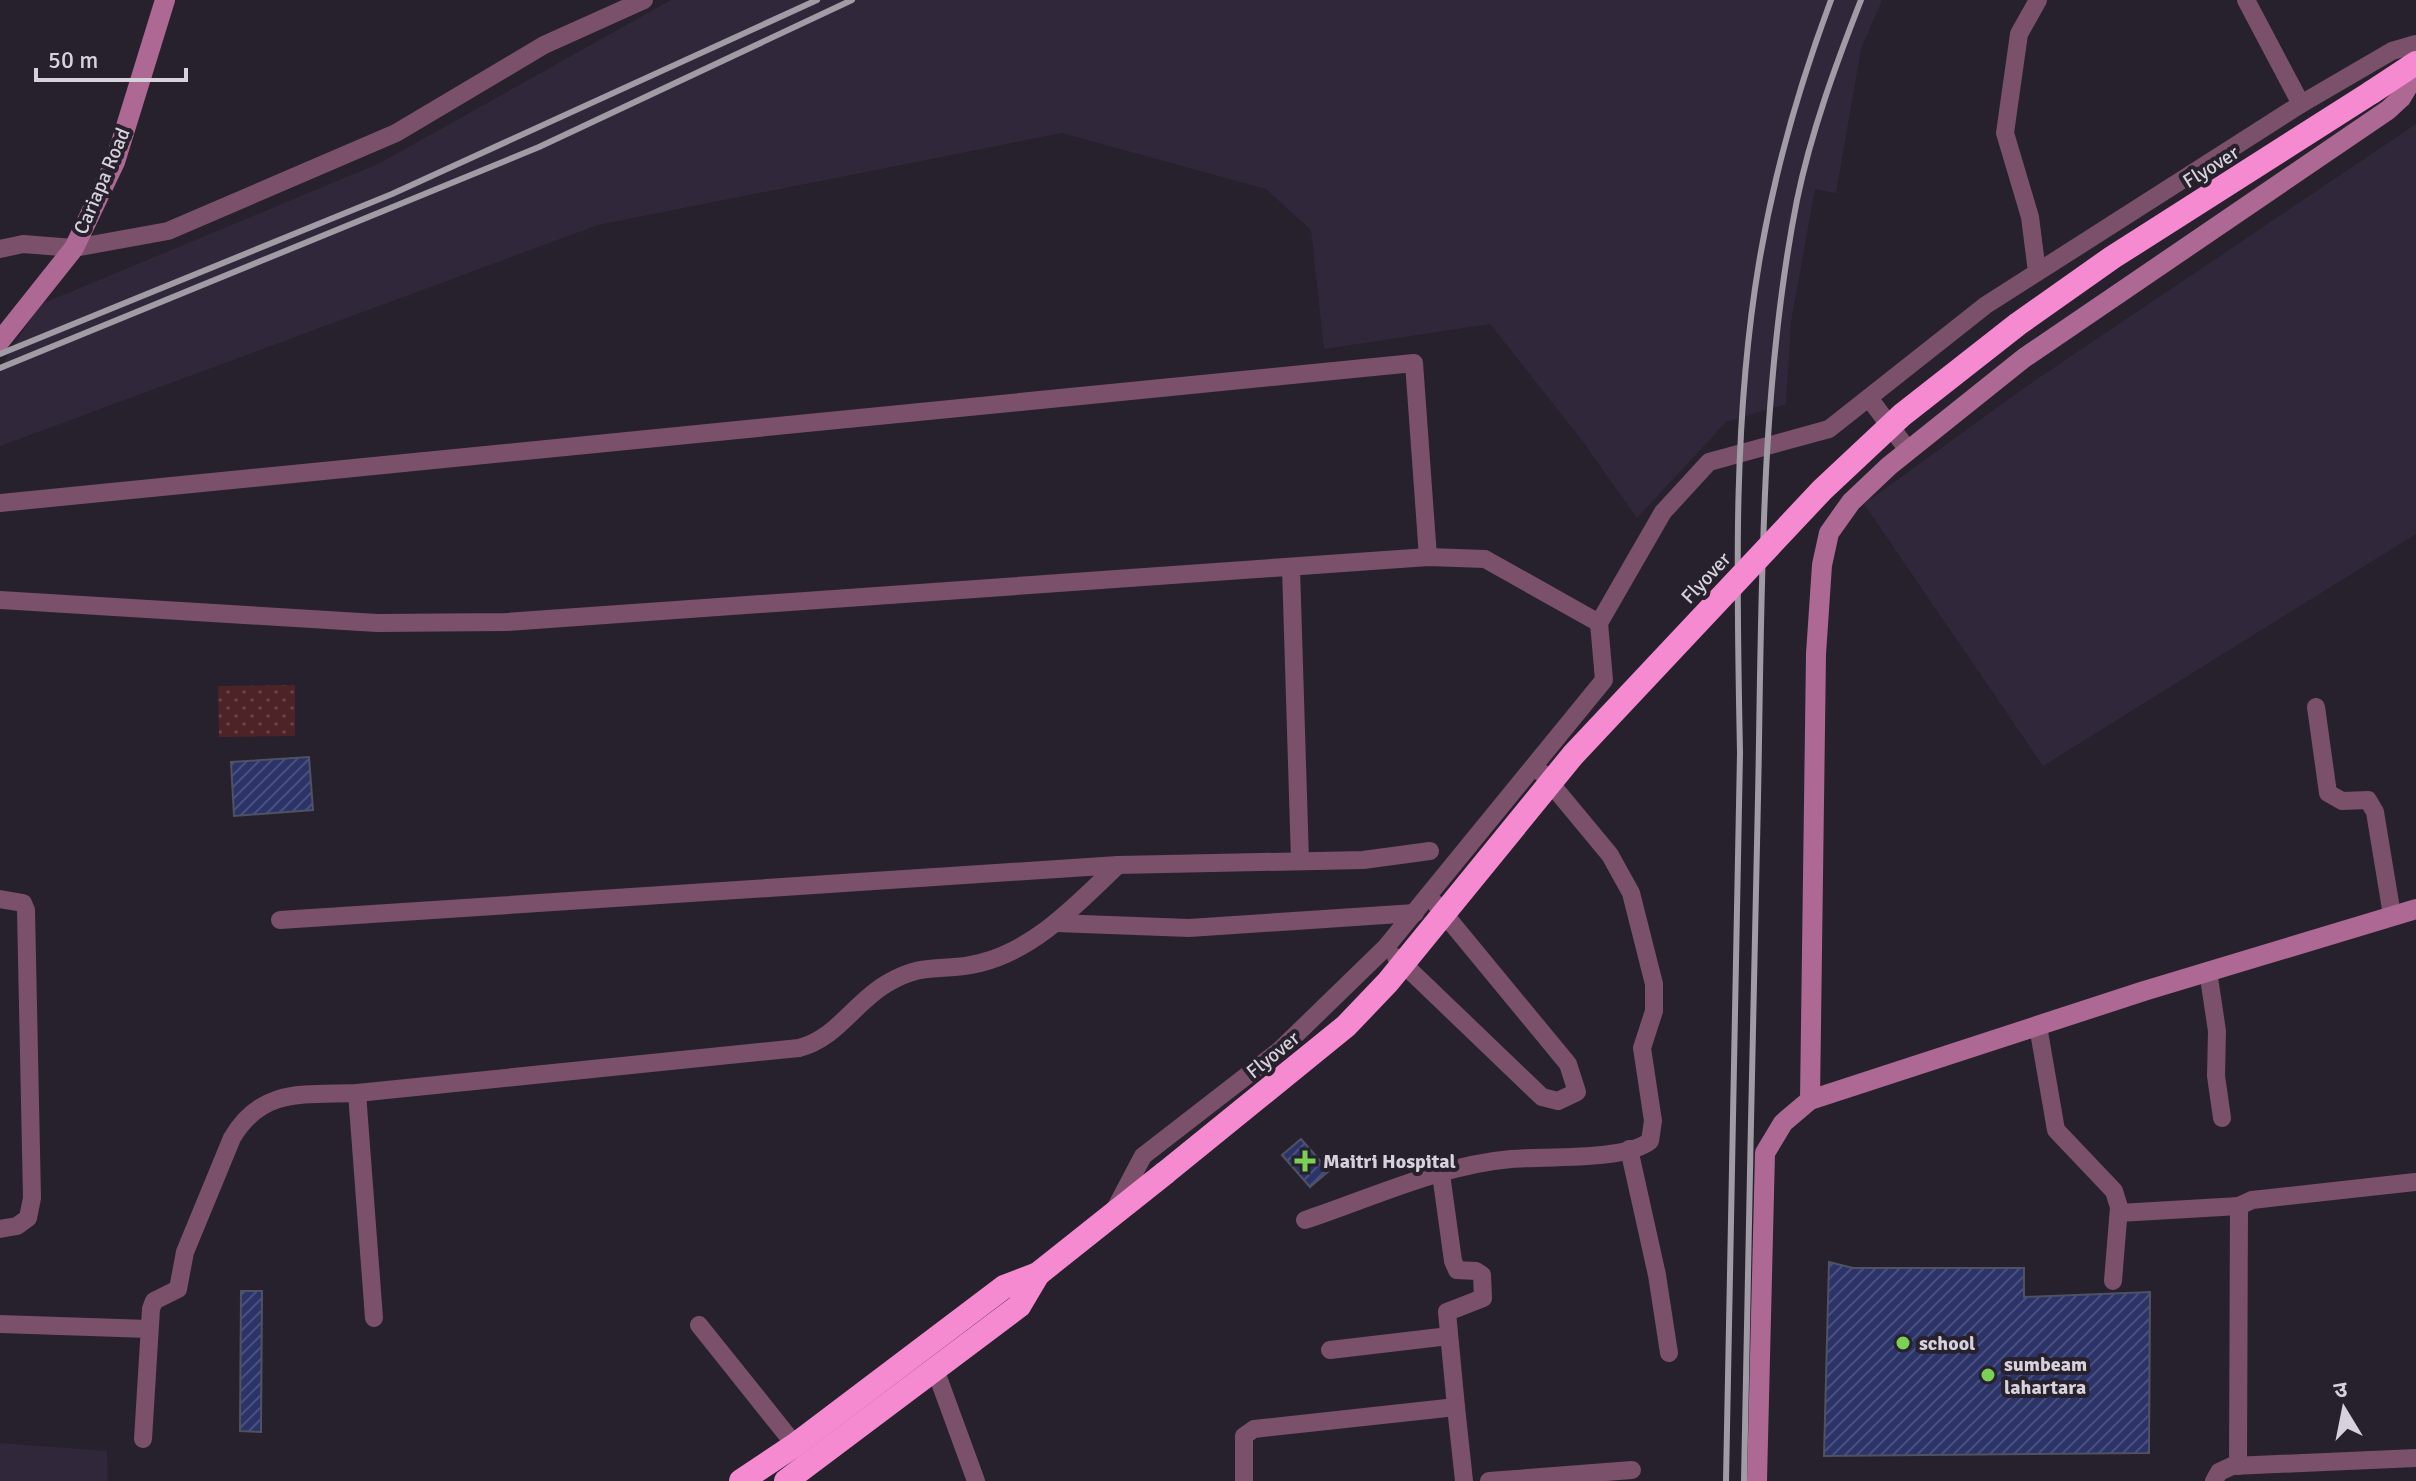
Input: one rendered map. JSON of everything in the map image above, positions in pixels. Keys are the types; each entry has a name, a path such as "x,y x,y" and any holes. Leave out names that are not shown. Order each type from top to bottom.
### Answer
{"highway":[{"name":"Flyover","path":"1038,1274 1346,1026 1388,982 1573,755 1822,490 1902,415 2018,324 2113,257 2416,63"},
{"path":"786,1481 1019,1306 1038,1274"},
{"path":"741,1481 795,1445 1004,1287 1038,1274"}],"street":[{"name":"Cariapa Road","path":"0,341 74,248 115,162 165,0"},
{"path":"0,249 23,244 74,248 168,231 396,133 544,45 644,0"},
{"path":"2037,272 2030,217 2005,133 2019,34 2038,0"},
{"path":"2246,0 2301,104"},
{"path":"1111,1217 1143,1156 1280,1050 1386,947 1604,680 1599,623 1663,512 1709,462 1829,429 1986,305 2301,104 2392,51 2416,44"},
{"path":"1810,1100 1816,654 1822,565 1829,533 1851,502 1908,450 1991,383 2388,110 2401,98 2416,73"},
{"path":"0,503 1414,363 1428,557"},
{"path":"1869,398 1908,450"},
{"path":"0,600 377,623 506,622 1428,557 1485,559 1599,623"},
{"path":"1291,568 1300,861"},
{"path":"2316,707 2328,793 2342,801 2368,800 2375,812 2392,915"},
{"path":"1305,1220 1441,1174 1506,1160 1629,1149 1644,1145 1653,1133 1642,1048 1654,1011 1654,984 1631,893 1622,872 1534,764"},
{"path":"280,920 1118,865 1363,860 1430,851"},
{"path":"143,1439 149,1329 154,1301 178,1289 185,1252 243,1121 257,1107 275,1099 817,1044 882,986 903,975 927,966 977,964 999,957 1056,923 1118,865"},
{"path":"1386,947 1542,1097 1558,1101 1577,1092 1568,1064 1429,896"},
{"path":"0,899 23,903 26,910 32,1198 28,1218 17,1226 0,1229"},
{"path":"1757,1481 1765,1153 1783,1123 1810,1100 2208,971 2416,909"},
{"path":"1056,923 1189,928 1415,913"},
{"path":"2208,971 2217,1031 2216,1076 2222,1118"},
{"path":"2038,1026 2056,1130 2114,1191 2119,1213 2113,1281"},
{"path":"357,1093 374,1318"},
{"path":"1629,1149 1657,1275 1669,1353"},
{"path":"1441,1174 1453,1261 1457,1270 1482,1275 1483,1298 1447,1312 1464,1481"},
{"path":"2119,1213 2239,1206 2252,1200 2415,1182"},
{"path":"2238,1466 2239,1206"},
{"path":"0,1324 149,1329"},
{"path":"699,1325 795,1445"},
{"path":"1330,1350 1449,1336"},
{"path":"935,1369 976,1481"},
{"path":"1244,1481 1244,1436 1254,1429 1456,1407"},
{"path":"2214,1481 2225,1468 2238,1466 2416,1458"},
{"path":"1489,1481 1632,1470"}],"shaded area":[{"path":"671,0 1882,0 1861,49 1836,193 1815,189 1791,322 1786,404 1726,422 1637,518 1581,439 1490,324 1324,349 1311,230 1266,189 1062,133 598,225 0,446 0,368 39,305 380,163"},
{"path":"2416,124 2416,534 2043,766 1864,504 2024,388"},
{"path":"295,685 295,736 219,737 218,686"},
{"path":"0,1443 107,1451 108,1481 0,1481"}],"building":[{"path":"309,757 313,810 234,816 231,762"},
{"path":"1301,1139 1329,1171 1310,1187 1282,1155"},
{"name":"sumbeam lahartara","path":"1829,1262 1853,1268 2024,1268 2024,1297 2150,1292 2149,1453 1824,1456"},
{"path":"241,1291 262,1291 261,1432 240,1431"}],"railway":[{"path":"0,354 392,194 817,0"},
{"path":"0,368 539,147 852,0"},
{"path":"1726,1481 1740,753 1738,508 1744,384 1750,323 1772,196 1798,97 1831,0"},
{"path":"1744,1481 1762,573 1769,422 1775,347 1797,200 1825,98 1861,0"}],"place":[{"name":"Maitri Hospital","path":"1305,1161"},
{"name":"school","path":"1903,1343"},
{"name":"sumbeam lahartara","path":"1988,1375"}]}
